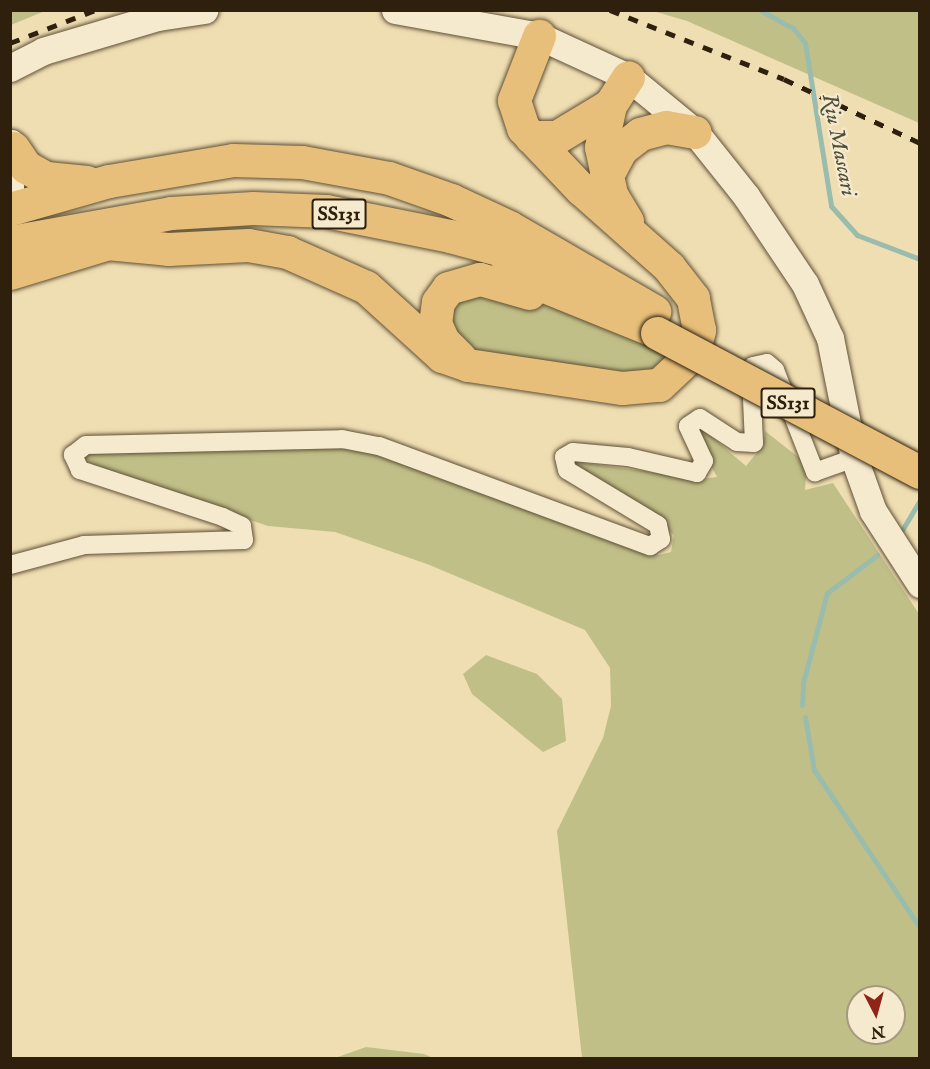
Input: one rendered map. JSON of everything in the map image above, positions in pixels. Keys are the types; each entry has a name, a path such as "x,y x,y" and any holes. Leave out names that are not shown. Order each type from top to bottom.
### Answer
{"highway":[{"path":"107,243 168,249 248,245 287,252 366,288 423,343 468,365 622,388 659,385 681,369 699,330 693,298 639,241 531,137 514,100 539,36"},
{"path":"628,77 610,105 601,147 606,178 639,241"},
{"path":"531,137 557,137 610,105"},
{"path":"606,178 621,149 640,134 666,127 694,132"},
{"path":"12,145 26,167 46,178 109,181"},
{"path":"10,209 109,181 233,160 302,162 389,178 509,227 656,322"},
{"name":"SS131","path":"10,242 171,213 253,208 326,212 450,236 550,263 920,472"},
{"name":"SS131","path":"10,273 107,243 257,228 321,233 447,254 537,280 656,322 920,451"},
{"path":"468,365 443,341 435,323 442,295 469,279 656,322"}],"main road":[{"path":"10,68 43,51 158,17 204,10"},
{"path":"395,10 539,36 628,77 694,132 746,196 805,284 830,338 855,459 873,511 920,584"},
{"path":"10,188 12,145"}],"street":[{"path":"10,565 84,545 244,540 242,526 223,517 80,470 73,455 86,444 342,439 379,446 650,546 661,539 658,525 567,470 564,457 573,452 628,457 697,473 704,461 690,435 691,421 710,421 737,442 754,443 751,378 753,366 767,363 775,370 815,472 855,459"}],"shaded area":[{"path":"11,10 45,10 45,11 11,25"},
{"path":"653,11 919,11 919,123 687,21"},
{"path":"502,291 612,324 669,359 650,372 635,374 464,352 454,342 447,306 455,293"},
{"path":"700,427 746,466 763,445 765,431 807,464 805,490 833,483 919,614 919,1058 582,1058 557,831 603,738 611,706 610,668 585,630 427,564 335,532 268,526 99,470 85,458 92,452 324,445 392,456 659,555 671,552 674,535 569,461 702,479 717,477 693,432"},
{"path":"486,655 537,674 562,699 566,741 543,752 472,694 463,674"},
{"path":"366,1047 424,1054 433,1058 335,1058"}],"waterway":[{"name":"Riu Mascari","path":"760,10 793,28 805,43 831,206 857,235 920,259"},
{"path":"898,537 920,500"},
{"path":"802,705 803,683 827,593 877,555"},
{"path":"805,717 814,770 920,928"}],"railway":[{"path":"10,43 95,10"},
{"path":"610,10 784,79 920,143"}]}
